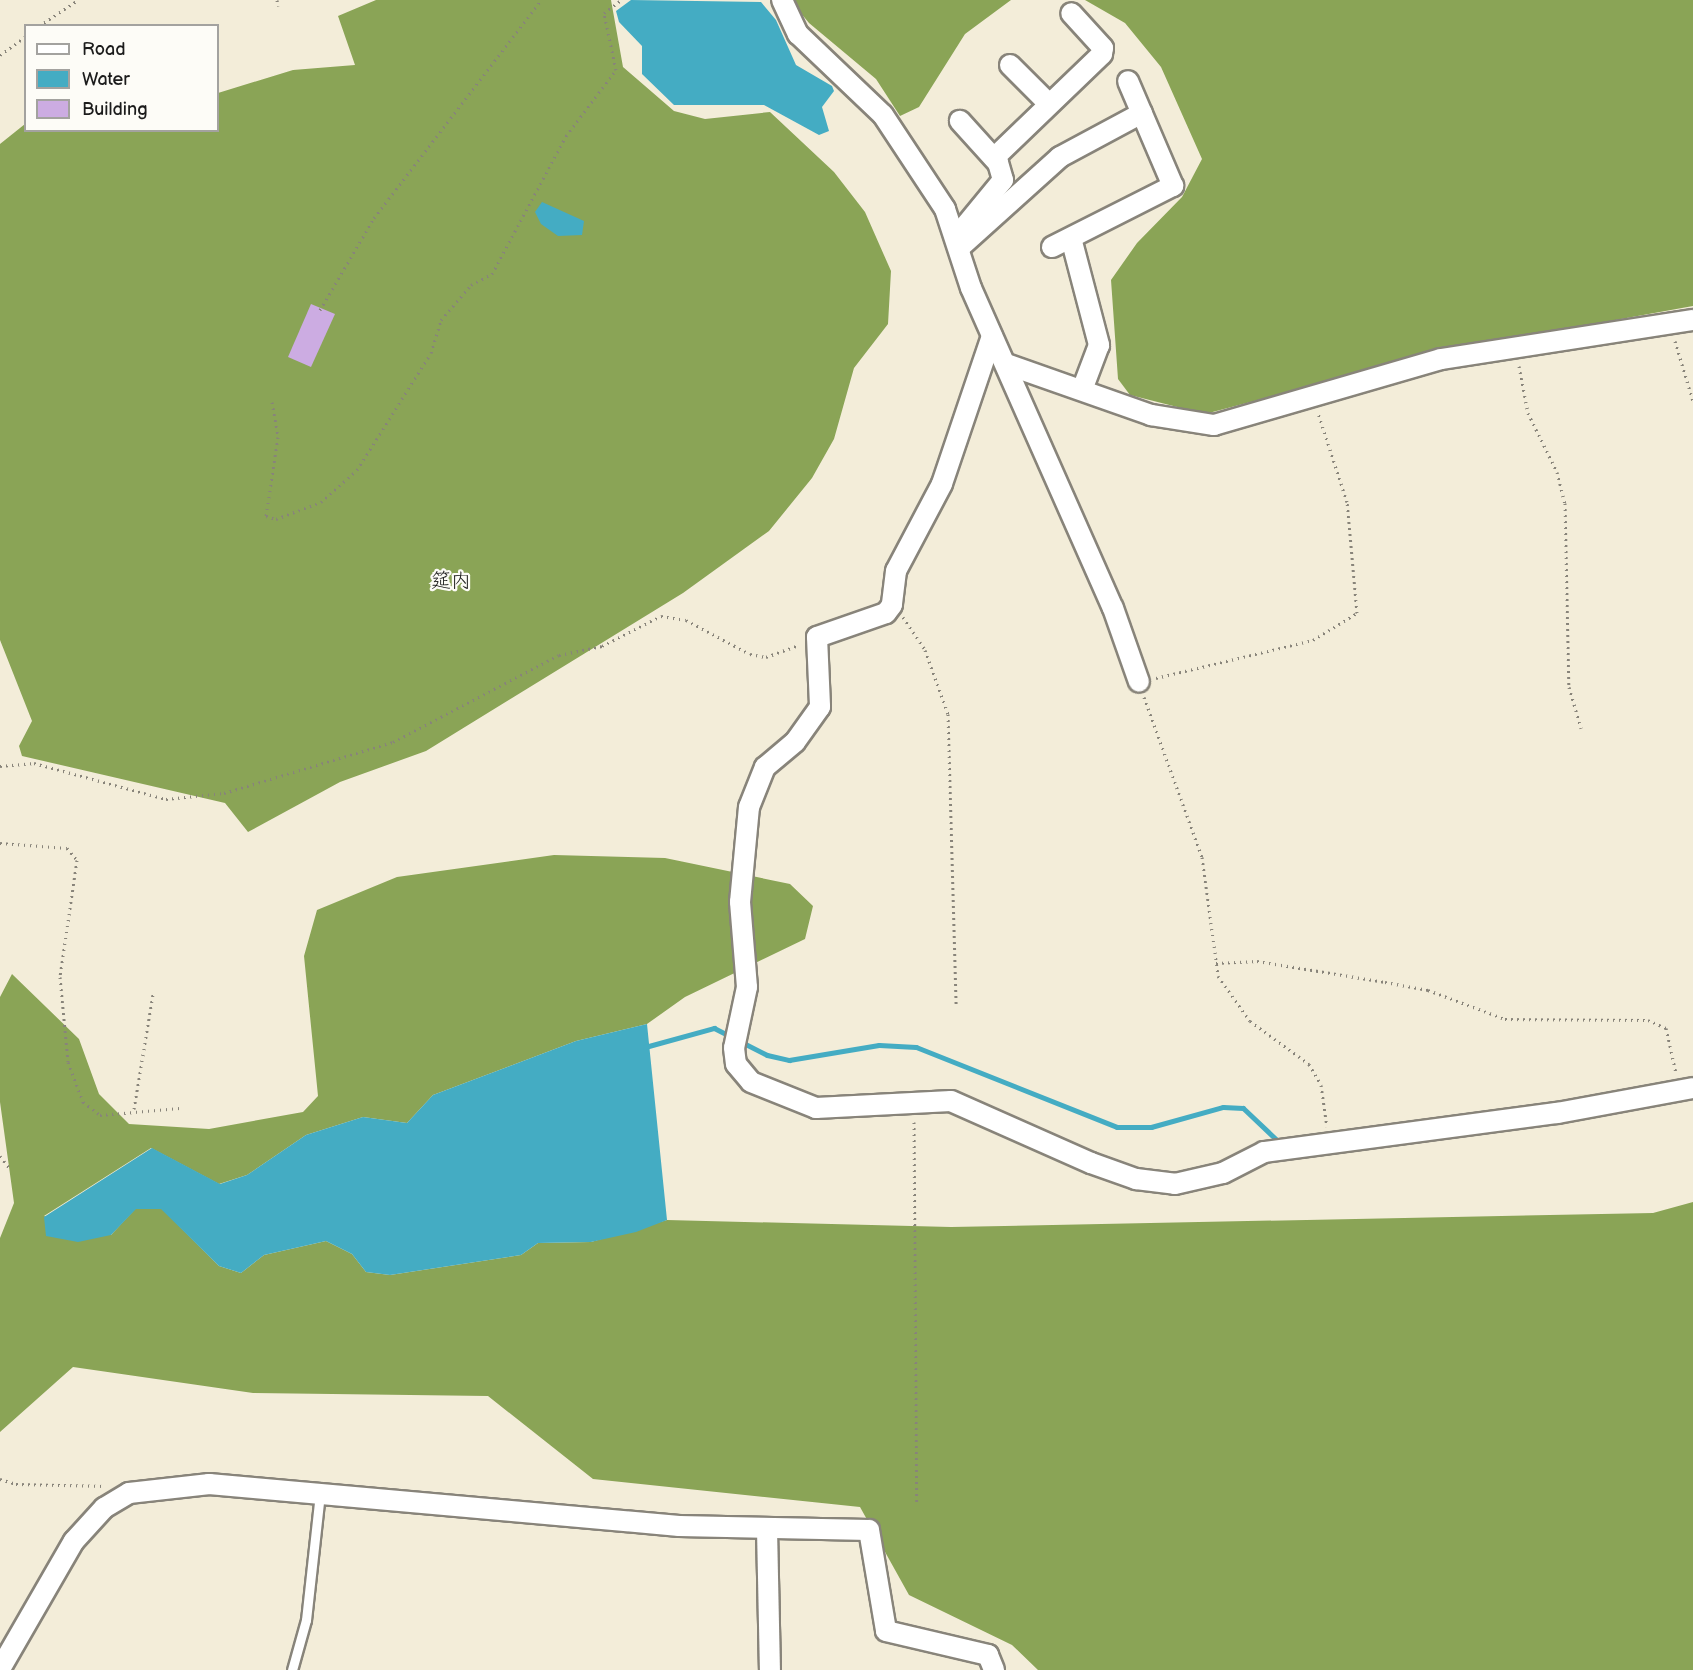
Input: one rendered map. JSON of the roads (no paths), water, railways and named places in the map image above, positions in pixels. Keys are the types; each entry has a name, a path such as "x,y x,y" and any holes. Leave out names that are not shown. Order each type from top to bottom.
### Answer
{"street":[{"path":"782,0 798,34 883,115 925,174 957,243 992,336 1009,365 1113,608 1139,682"},
{"path":"994,158 1102,54 1103,48 1071,13"},
{"path":"1010,65 1049,105"},
{"path":"1052,247 1173,186 1128,81"},
{"path":"957,243 1060,157 1142,113"},
{"path":"957,243 1000,187 1003,171 960,121"},
{"path":"1071,238 1099,345 1082,390"},
{"path":"1009,365 1152,415 1214,425 1314,398 1441,359 1693,320"},
{"path":"992,336 942,484 896,571 892,605 885,613 817,637 820,707 795,742 765,767 749,807 740,902 747,987 734,1048 736,1064 751,1082 775,1096 816,1108 850,1110 914,1102 951,1101 1091,1163 1136,1179 1175,1184 1223,1173 1264,1152 1329,1141 1557,1113 1687,1089"},
{"path":"0,1669 74,1541 104,1508 129,1493 209,1484 768,1529 869,1530 886,1631 988,1655 994,1670"},
{"path":"768,1529 770,1670"}],"lane":[{"path":"292,1670 306,1620 320,1494"}],"water":[{"path":"631,0 761,2 776,20 796,65 832,86 834,91 822,107 829,131 819,135 764,105 674,105 642,74 642,46 619,22 616,11"},
{"path":"542,202 584,221 582,235 558,236 541,224 535,212"},
{"path":"647,1024 667,1220 636,1232 591,1242 538,1243 521,1255 390,1275 366,1272 352,1254 326,1241 264,1255 241,1273 219,1266 161,1209 136,1209 111,1235 78,1242 46,1236 44,1217 152,1148 220,1184 247,1175 306,1135 363,1117 407,1123 433,1095 576,1041"}],"waterway":[{"path":"645,1047 714,1028 767,1055 789,1060 879,1045 916,1047 1117,1127 1151,1127 1223,1107 1243,1108 1281,1144"}],"district":[{"name":"筵内","path":"451,581"}]}
